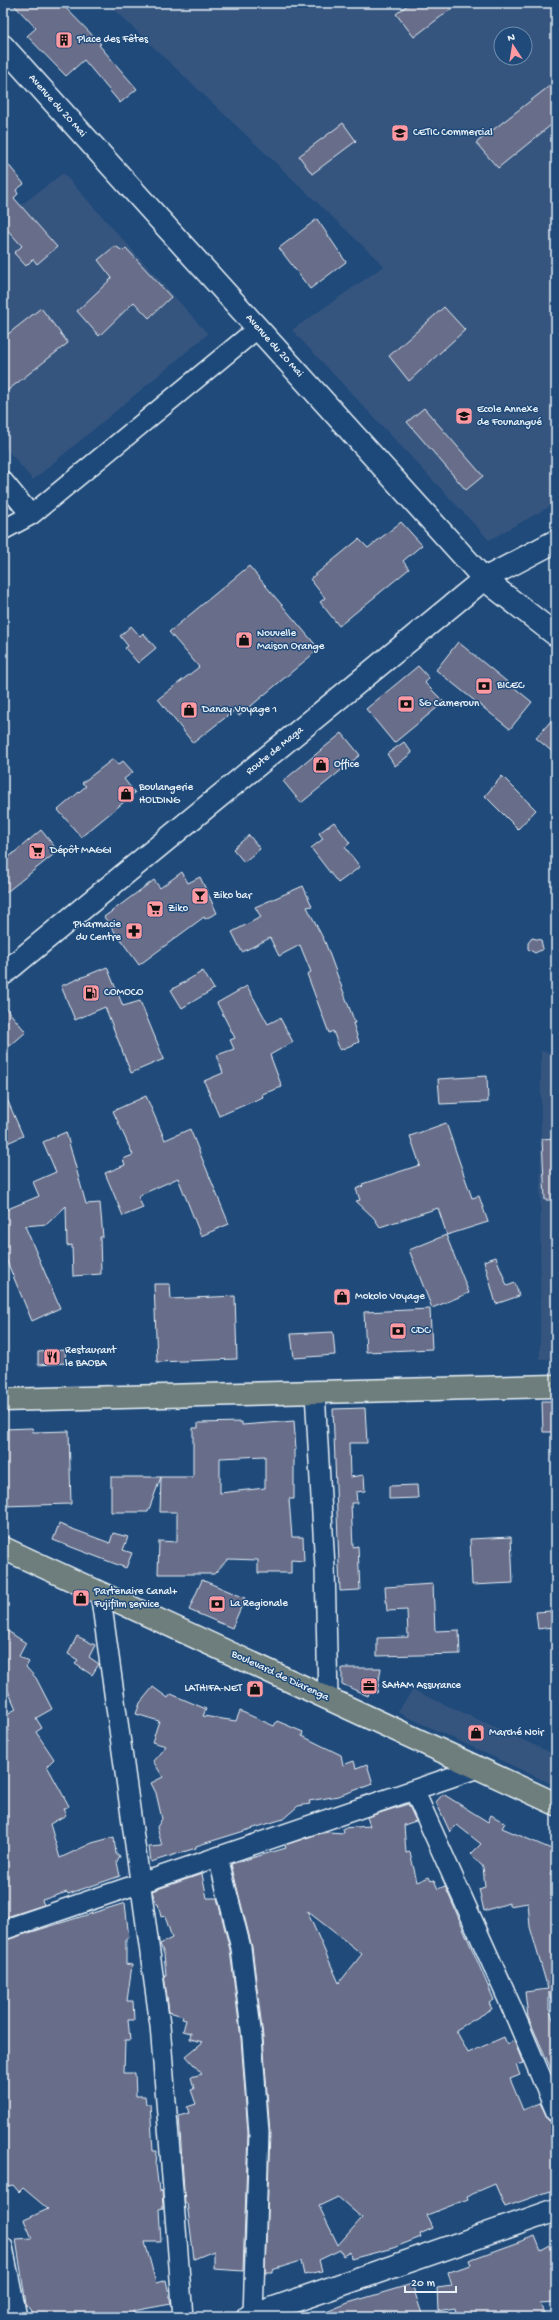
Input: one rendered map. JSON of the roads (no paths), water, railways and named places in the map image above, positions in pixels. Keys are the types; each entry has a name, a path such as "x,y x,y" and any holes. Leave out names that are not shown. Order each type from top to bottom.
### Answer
{"main road":[{"name":"Avenue du 20 Mai","path":"3,46 484,579 556,635"},
{"name":"Route de Maga","path":"3,974 484,579 556,541"},
{"path":"3,1400 556,1386"},
{"name":"Boulevard de Diarenga","path":"3,1548 556,1804"},
{"path":"251,2316 556,2210"}],"street":[{"path":"3,530 31,515 258,328"},
{"path":"3,481 31,515"},
{"path":"316,1392 325,1567 328,1698"},
{"path":"100,1592 160,2025 183,2317"},
{"path":"3,1930 478,1768"},
{"path":"414,1790 555,2106"},
{"path":"218,1857 241,1948 252,2038 259,2133 251,2316"},
{"path":"3,2247 18,2317"}],"place":[{"name":"Place des Fêtes","path":"64,40"},
{"name":"CETIC Commercial","path":"400,133"},
{"name":"Ecole Annexe de Founangué","path":"464,416"},
{"name":"Nouvelle Maison Orange","path":"244,640"},
{"name":"BICEC","path":"484,686"},
{"name":"SG Cameroun","path":"406,704"},
{"name":"Danay Voyage 1","path":"189,710"},
{"name":"Office","path":"321,765"},
{"name":"Boulangerie HOLDING","path":"126,794"},
{"name":"Dépôt MAGGI","path":"37,851"},
{"name":"Ziko bar","path":"200,896"},
{"name":"Ziko","path":"155,909"},
{"name":"Pharmacie du Centre","path":"134,931"},
{"name":"COMOCO","path":"91,993"},
{"name":"Mokolo Voyage","path":"342,1297"},
{"name":"CDC","path":"398,1331"},
{"name":"Restaurant le BAOBA","path":"52,1357"},
{"name":"Partenaire Canal+ Fujifilm service","path":"81,1598"},
{"name":"La Regionale","path":"217,1604"},
{"name":"SAHAM Assurance","path":"369,1686"},
{"name":"LATHIFA-NET","path":"255,1689"},
{"name":"Marché Noir","path":"476,1733"}]}
